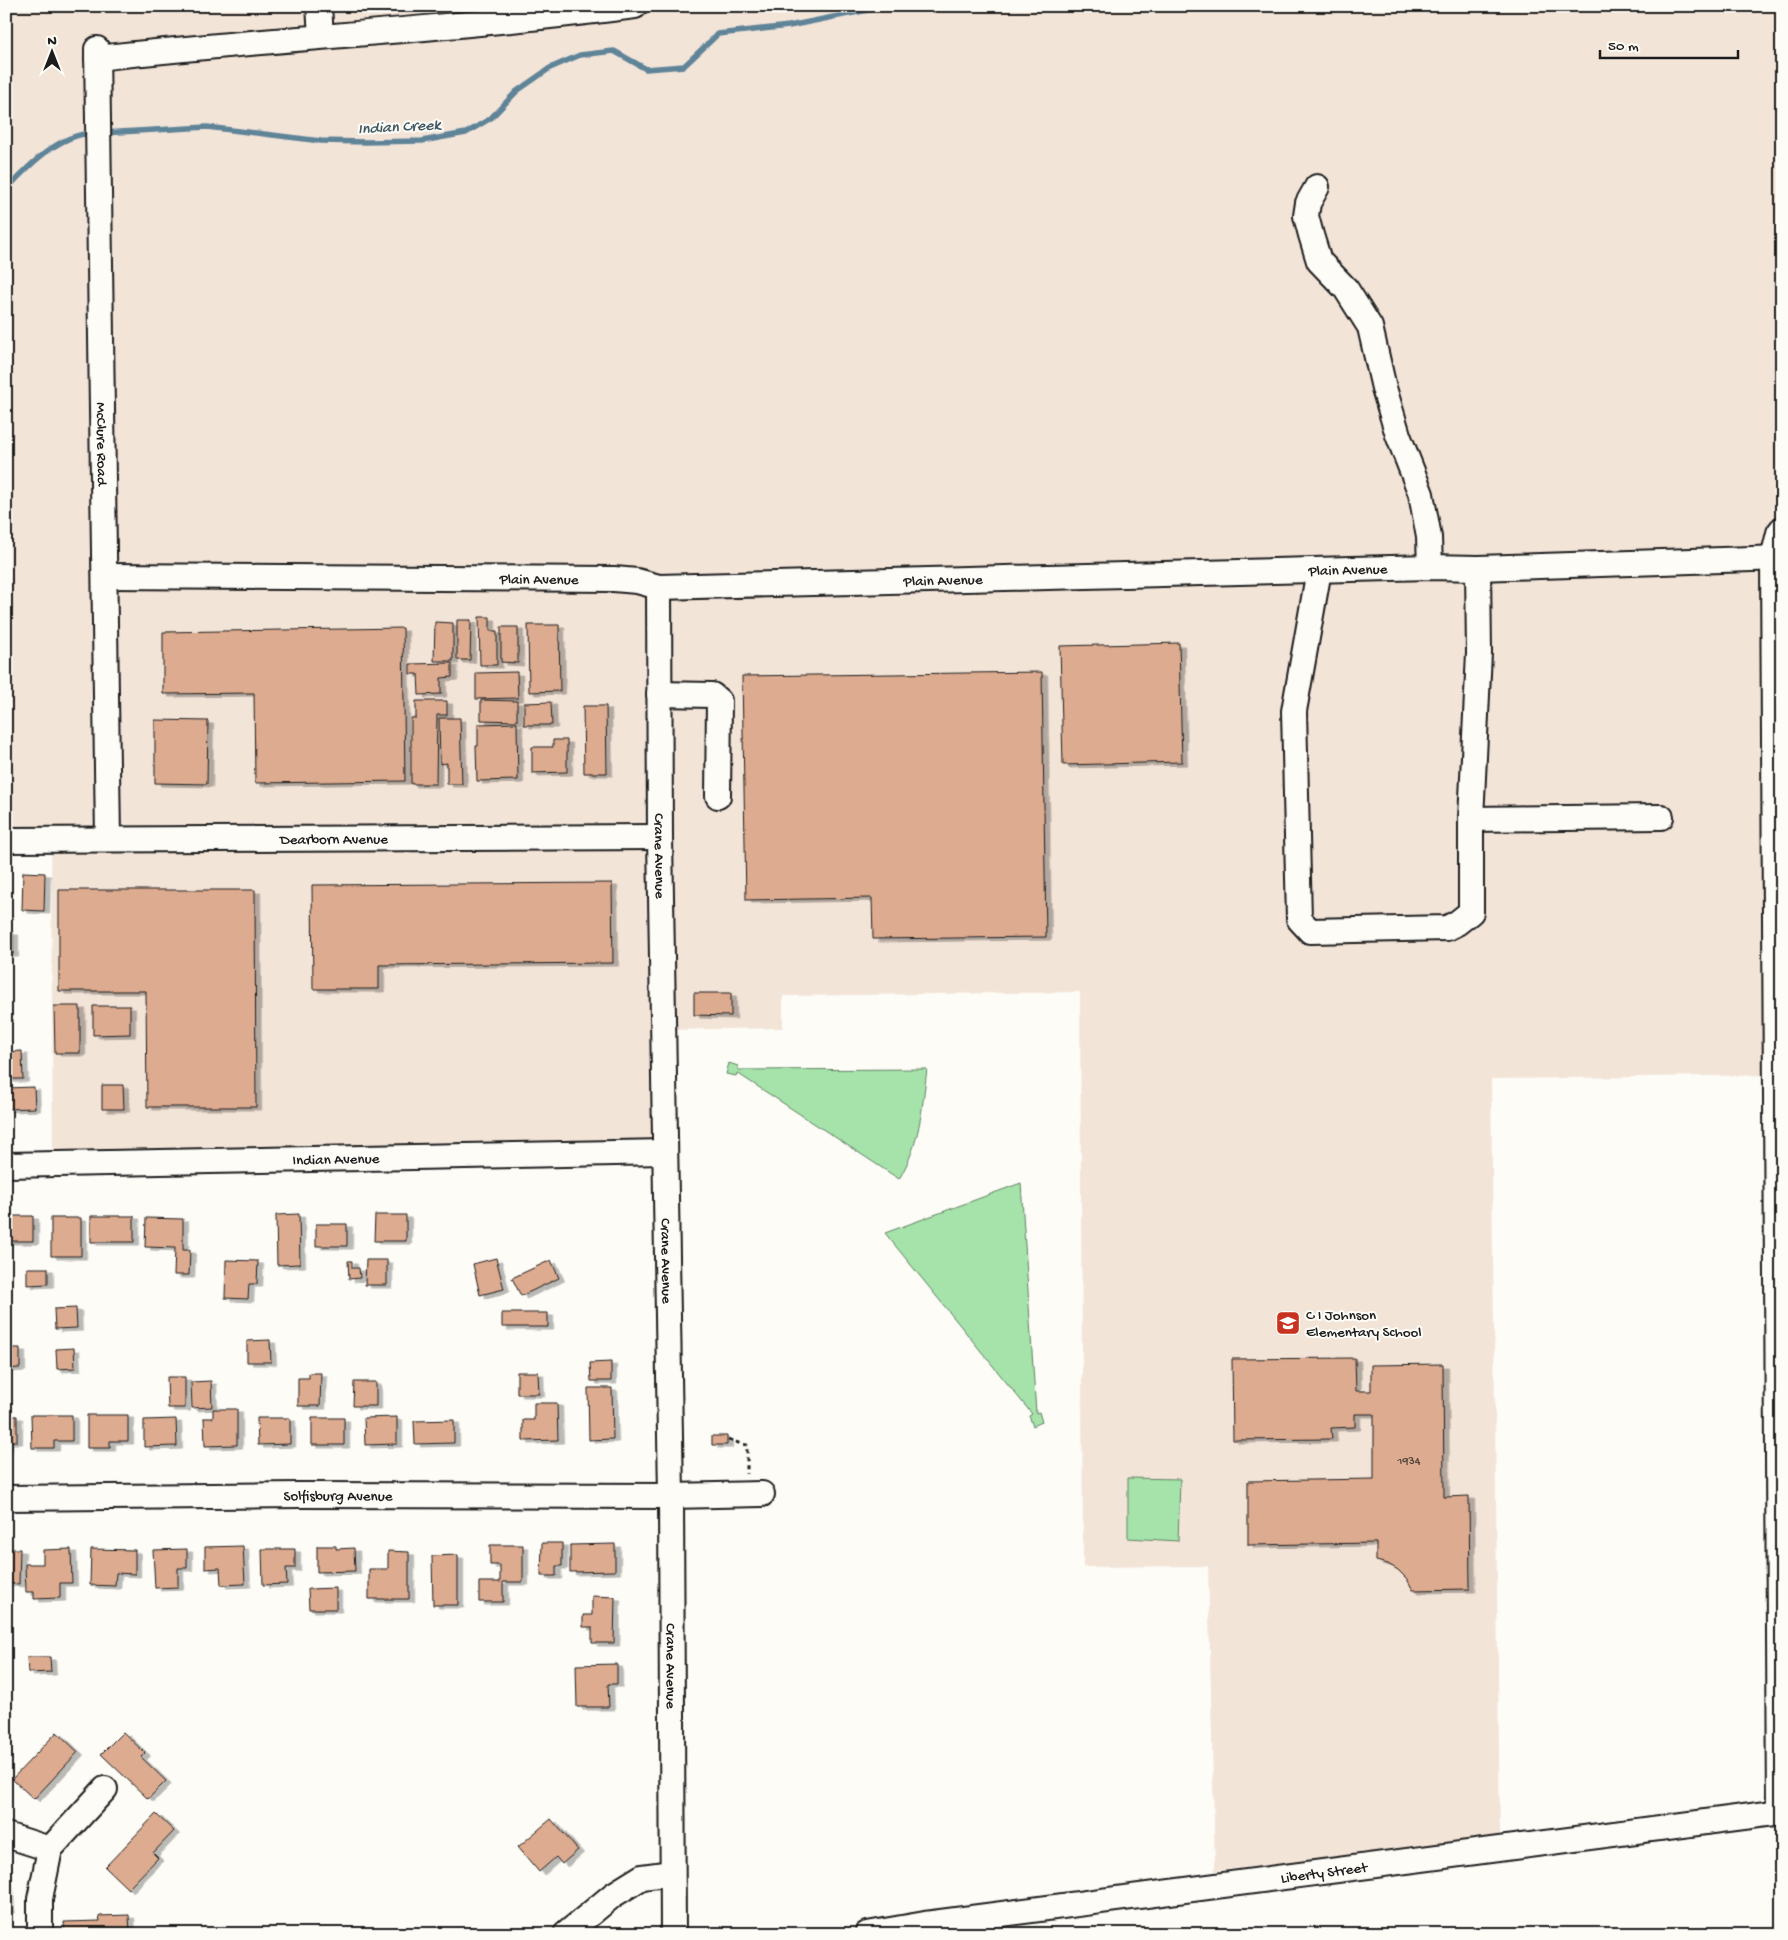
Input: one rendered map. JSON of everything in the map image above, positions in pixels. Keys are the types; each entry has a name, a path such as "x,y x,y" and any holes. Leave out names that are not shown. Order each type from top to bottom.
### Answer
{"street":[{"path":"319,6 321,36 540,18 635,6"},
{"name":"McClure Road","path":"108,839 100,145 97,53 321,36"},
{"path":"1317,187 1308,203 1306,216 1311,234 1320,261 1346,289 1370,327 1395,426 1422,494 1429,537 1430,567"},
{"path":"1781,1812 1777,558 1779,533 1782,529"},
{"name":"Plain Avenue","path":"105,576 614,578 637,581 659,587 1430,567 1478,568 1777,558"},
{"path":"1319,570 1294,711 1299,919 1310,930 1447,928 1457,924 1471,912 1470,819 1479,653 1478,568"},
{"name":"Crane Avenue","path":"659,587 660,838 670,1496 673,1934"},
{"path":"659,694 712,694 719,701 718,796"},
{"path":"1470,819 1661,817"},
{"name":"Dearborn Avenue","path":"6,840 660,838"},
{"name":"Indian Avenue","path":"6,1164 665,1152"},
{"name":"Solfisburg Avenue","path":"6,1498 290,1495 670,1496 762,1494"},
{"path":"40,1934 40,1899 50,1849 105,1789"},
{"name":"Liberty Street","path":"867,1934 925,1924 1781,1812"},
{"path":"6,1836 50,1849"},
{"path":"566,1934 613,1895 642,1877 672,1873"}],"path":[{"path":"728,1440 734,1440 738,1444 747,1445 747,1467"}],"shaded area":[{"path":"6,6 1782,6 1782,1383 1779,1075 1491,1079 1500,1839 1215,1871 1208,1566 1083,1567 1080,992 783,996 783,1028 653,1030 652,1157 53,1168 51,848 6,848"}],"green space":[{"path":"729,1063 738,1066 738,1070 927,1069 916,1139 912,1153 899,1179 737,1073 736,1076 726,1074"},
{"path":"1021,1183 1036,1413 1039,1412 1042,1422 1033,1426 1029,1416 1032,1414 885,1233"},
{"path":"1128,1478 1180,1479 1178,1541 1128,1538"}],"building":[{"path":"479,617 490,617 490,631 497,631 497,665 480,665"},
{"path":"457,620 471,620 470,660 457,660"},
{"path":"435,622 453,623 453,661 434,661"},
{"path":"528,625 559,625 560,691 529,692"},
{"path":"501,627 518,627 518,663 501,662"},
{"path":"403,628 405,781 255,783 254,693 163,694 163,632"},
{"path":"1179,643 1182,762 1063,765 1060,646"},
{"path":"452,663 452,677 441,678 441,694 419,695 418,674 410,674 410,664"},
{"path":"517,672 518,698 476,699 476,673"},
{"path":"1042,672 1046,937 873,939 872,898 746,900 742,676"},
{"path":"481,700 517,701 517,721 481,720"},
{"path":"416,701 447,701 447,715 437,715 436,784 411,784 411,718 416,718"},
{"path":"551,702 552,725 524,725 524,703"},
{"path":"583,706 606,706 607,773 584,773"},
{"path":"439,718 460,718 462,784 447,784 447,763 440,764"},
{"path":"155,720 208,721 207,784 155,783"},
{"path":"517,723 518,780 477,781 476,746 478,746 478,724"},
{"path":"553,740 567,740 567,772 532,773 532,747 553,747"},
{"path":"23,872 45,873 44,911 22,910"},
{"path":"612,883 613,963 379,965 379,989 313,989 312,885"},
{"path":"59,890 255,890 256,1107 147,1107 146,991 59,991"},
{"path":"6,932 13,932 13,954 6,954"},
{"path":"694,993 731,993 731,1016 694,1015"},
{"path":"54,1006 80,1006 80,1053 55,1053"},
{"path":"93,1006 130,1006 130,1034 93,1035"},
{"path":"22,1051 23,1079 6,1079 6,1052"},
{"path":"102,1085 123,1085 124,1109 102,1109"},
{"path":"34,1087 35,1108 6,1109 6,1088"},
{"path":"299,1214 300,1264 277,1265 276,1215"},
{"path":"375,1215 406,1215 406,1241 374,1241"},
{"path":"6,1216 33,1216 33,1241 6,1241"},
{"path":"91,1216 134,1216 134,1242 91,1242"},
{"path":"51,1218 81,1218 81,1256 51,1256"},
{"path":"146,1218 183,1219 183,1250 190,1250 189,1275 174,1275 175,1248 145,1247"},
{"path":"316,1224 347,1224 347,1246 316,1246"},
{"path":"496,1258 504,1289 480,1295 473,1264"},
{"path":"226,1260 258,1261 257,1284 249,1284 248,1299 225,1298"},
{"path":"366,1260 387,1260 387,1285 365,1285"},
{"path":"551,1260 559,1278 521,1296 512,1278"},
{"path":"348,1261 352,1261 352,1268 359,1268 360,1278 349,1279"},
{"path":"27,1268 48,1268 48,1284 27,1285"},
{"path":"76,1308 77,1328 55,1329 54,1309"},
{"path":"502,1313 548,1313 548,1327 502,1327"},
{"path":"270,1340 271,1362 247,1362 247,1341"},
{"path":"6,1348 20,1348 20,1368 6,1369"},
{"path":"74,1348 75,1368 57,1369 56,1349"},
{"path":"1355,1358 1356,1391 1371,1391 1371,1365 1443,1364 1444,1497 1469,1496 1470,1589 1413,1590 1407,1579 1398,1570 1388,1564 1376,1561 1376,1543 1248,1545 1248,1481 1374,1479 1374,1414 1355,1414 1355,1427 1331,1428 1332,1439 1233,1440 1232,1359"},
{"path":"611,1362 611,1381 591,1381 590,1363"},
{"path":"517,1372 538,1372 539,1394 517,1394"},
{"path":"309,1373 321,1373 320,1406 298,1406 298,1378 309,1378"},
{"path":"167,1377 185,1377 185,1408 168,1408"},
{"path":"211,1381 212,1407 192,1408 191,1382"},
{"path":"354,1382 376,1382 376,1406 353,1406"},
{"path":"588,1388 612,1388 613,1439 589,1440"},
{"path":"534,1403 557,1403 558,1440 523,1441 523,1420 534,1420"},
{"path":"213,1409 237,1409 237,1445 205,1446 204,1418 213,1418"},
{"path":"31,1415 72,1415 72,1441 54,1441 54,1448 32,1448"},
{"path":"87,1415 128,1415 128,1441 110,1441 110,1448 87,1448"},
{"path":"6,1416 17,1416 17,1441 7,1441 7,1448 6,1448"},
{"path":"397,1417 397,1444 365,1445 364,1418"},
{"path":"257,1418 290,1418 290,1444 258,1445"},
{"path":"312,1418 344,1418 344,1445 312,1445"},
{"path":"176,1419 177,1446 144,1447 144,1420"},
{"path":"454,1420 454,1443 415,1444 414,1421"},
{"path":"712,1436 727,1436 727,1445 712,1445"},
{"path":"542,1543 562,1543 562,1566 556,1566 556,1576 541,1576"},
{"path":"615,1544 615,1571 570,1572 570,1545"},
{"path":"490,1545 523,1545 523,1582 503,1582 503,1602 479,1602 479,1582 500,1582 500,1565 490,1565"},
{"path":"243,1546 245,1584 221,1585 220,1568 205,1569 205,1547"},
{"path":"317,1546 336,1546 336,1549 354,1548 355,1571 317,1572"},
{"path":"6,1549 20,1549 19,1584 6,1583"},
{"path":"71,1549 72,1583 60,1583 60,1598 34,1599 34,1592 26,1592 25,1564 43,1564 43,1550"},
{"path":"91,1549 135,1550 135,1574 116,1573 115,1586 90,1585"},
{"path":"187,1549 187,1568 178,1568 178,1587 155,1588 153,1550"},
{"path":"262,1549 295,1549 295,1568 286,1568 287,1584 263,1585"},
{"path":"388,1551 409,1552 409,1599 369,1599 369,1569 388,1569"},
{"path":"458,1555 458,1605 433,1605 432,1556"},
{"path":"336,1588 336,1609 309,1609 308,1589"},
{"path":"592,1596 615,1597 614,1643 592,1643 592,1627 583,1627 583,1615 592,1615"},
{"path":"27,1657 50,1657 51,1672 28,1673"},
{"path":"617,1664 617,1684 608,1684 609,1707 577,1707 576,1665"},
{"path":"57,1732 78,1752 34,1799 12,1779"},
{"path":"123,1732 145,1753 141,1757 166,1781 148,1799 101,1754"},
{"path":"156,1814 174,1831 153,1853 158,1858 128,1889 105,1867"},
{"path":"551,1819 578,1850 562,1864 556,1857 539,1872 518,1847"},
{"path":"6,1884 8,1884 9,1910 6,1910"},
{"path":"129,1915 130,1934 65,1934 64,1922 100,1921 99,1916"}],"waterway":[{"name":"Indian Creek","path":"102,133 207,127 321,141 422,141 466,133 491,118 517,91 550,68 580,55 614,51 646,69 684,66 718,34 789,26 888,6"},
{"name":"Indian Creek","path":"6,190 24,171 56,145 80,135 93,133"}],"place":[{"name":"C I Johnson Elementary School","path":"1288,1323"}]}
